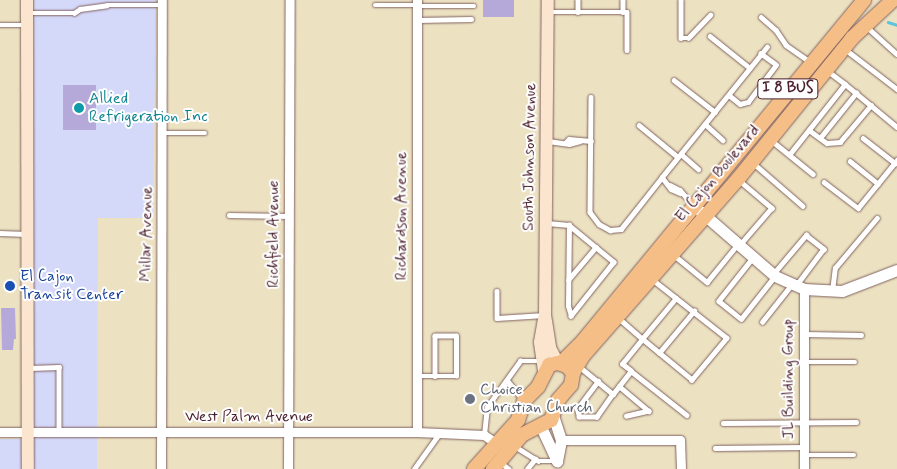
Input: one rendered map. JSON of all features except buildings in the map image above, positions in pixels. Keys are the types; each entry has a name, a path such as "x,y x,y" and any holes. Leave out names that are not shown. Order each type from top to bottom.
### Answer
{"main road":[{"path":"26,0 28,469"},
{"name":"El Cajon Boulevard","path":"560,363 694,205 810,62 864,0"},
{"name":"El Cajon Boulevard","path":"575,369 617,317 738,179 864,24 893,0"},
{"name":"South Johnson Avenue","path":"548,6 545,315 550,348 560,363"},
{"name":"South Johnson Avenue","path":"543,366 540,336 545,315"},
{"path":"560,363 575,369"},
{"name":"I 8 BUS","path":"543,366 560,363"},
{"path":"474,469 538,387 543,366"},
{"name":"I 8 BUS","path":"500,466 513,444 553,415 558,400 571,385 575,369"},
{"path":"522,407 538,427"}],"street":[{"name":"Richfield Avenue","path":"288,469 290,0"},
{"name":"Millar Avenue","path":"161,469 162,3"},
{"name":"Richardson Avenue","path":"417,4 417,432"},
{"path":"694,205 774,275 797,286 832,292 851,288 897,270"},
{"name":"JL Building Group","path":"797,286 804,334 804,469"},
{"path":"553,415 561,440 557,465"},
{"path":"538,427 557,465"},
{"name":"West Palm Avenue","path":"0,432 440,432 484,435 496,443"},
{"path":"561,440 680,440 681,469"}],"lane":[{"path":"578,0 578,12"},
{"path":"623,0 623,12"},
{"path":"681,0 681,38 688,38 710,15"},
{"path":"0,25 27,19 74,13 80,9 106,5 162,3"},
{"path":"375,4 474,6"},
{"path":"548,6 578,12 627,12 627,50"},
{"path":"761,17 776,30 786,45 810,62"},
{"path":"417,20 471,19"},
{"path":"864,24 897,54"},
{"path":"710,36 750,68"},
{"path":"591,97 590,212 599,224 610,230 621,229 767,47"},
{"path":"844,48 897,89"},
{"path":"729,95 740,104 748,102 776,65 762,54"},
{"path":"826,69 897,127"},
{"path":"674,80 715,112"},
{"path":"789,155 845,84"},
{"path":"820,138 856,93"},
{"path":"809,130 827,143 840,142 870,105"},
{"path":"705,124 723,140"},
{"path":"639,125 698,169"},
{"path":"163,133 205,133"},
{"path":"824,182 858,208 896,161 863,138"},
{"path":"548,141 566,142 569,139 591,141"},
{"path":"770,139 813,174"},
{"path":"850,161 878,184"},
{"path":"751,162 803,206"},
{"path":"662,177 670,185 680,190 680,193 694,205"},
{"path":"673,254 707,282 772,208 738,179"},
{"path":"229,215 290,216"},
{"path":"832,292 835,268 877,218"},
{"path":"545,223 569,225 614,262 571,316 568,280 569,225"},
{"path":"0,234 28,234"},
{"path":"754,257 719,301 741,319 806,235 824,250 797,286 762,322"},
{"path":"568,280 596,247"},
{"path":"617,317 692,380 727,338 652,278"},
{"path":"497,291 497,318 545,315"},
{"path":"676,298 622,364 687,415"},
{"path":"659,353 694,311"},
{"path":"804,334 861,335"},
{"path":"417,376 436,376 456,376 456,336 435,336 436,376"},
{"path":"484,435 487,407 520,361 543,366"},
{"path":"804,362 856,362"},
{"path":"29,368 59,367 59,432"},
{"path":"575,369 598,382 613,394"},
{"path":"598,382 578,409 579,417 597,417 618,386 631,371"},
{"path":"507,380 522,407"},
{"path":"618,386 649,411 627,416"},
{"path":"723,423 856,422"},
{"path":"414,469 440,432"},
{"path":"513,444 535,459 557,465"},
{"path":"715,448 854,455"},
{"path":"527,469 535,459"}],"shaded area":[{"path":"21,0 156,0 153,218 98,218 97,469 0,469 0,439 21,439"}],"waterway":[{"path":"888,22 897,25"}],"place":[{"name":"Allied Refrigeration Inc","path":"79,108"},
{"name":"El Cajon Transit Center","path":"10,286"},
{"name":"Choice Christian Church","path":"470,399"}]}
